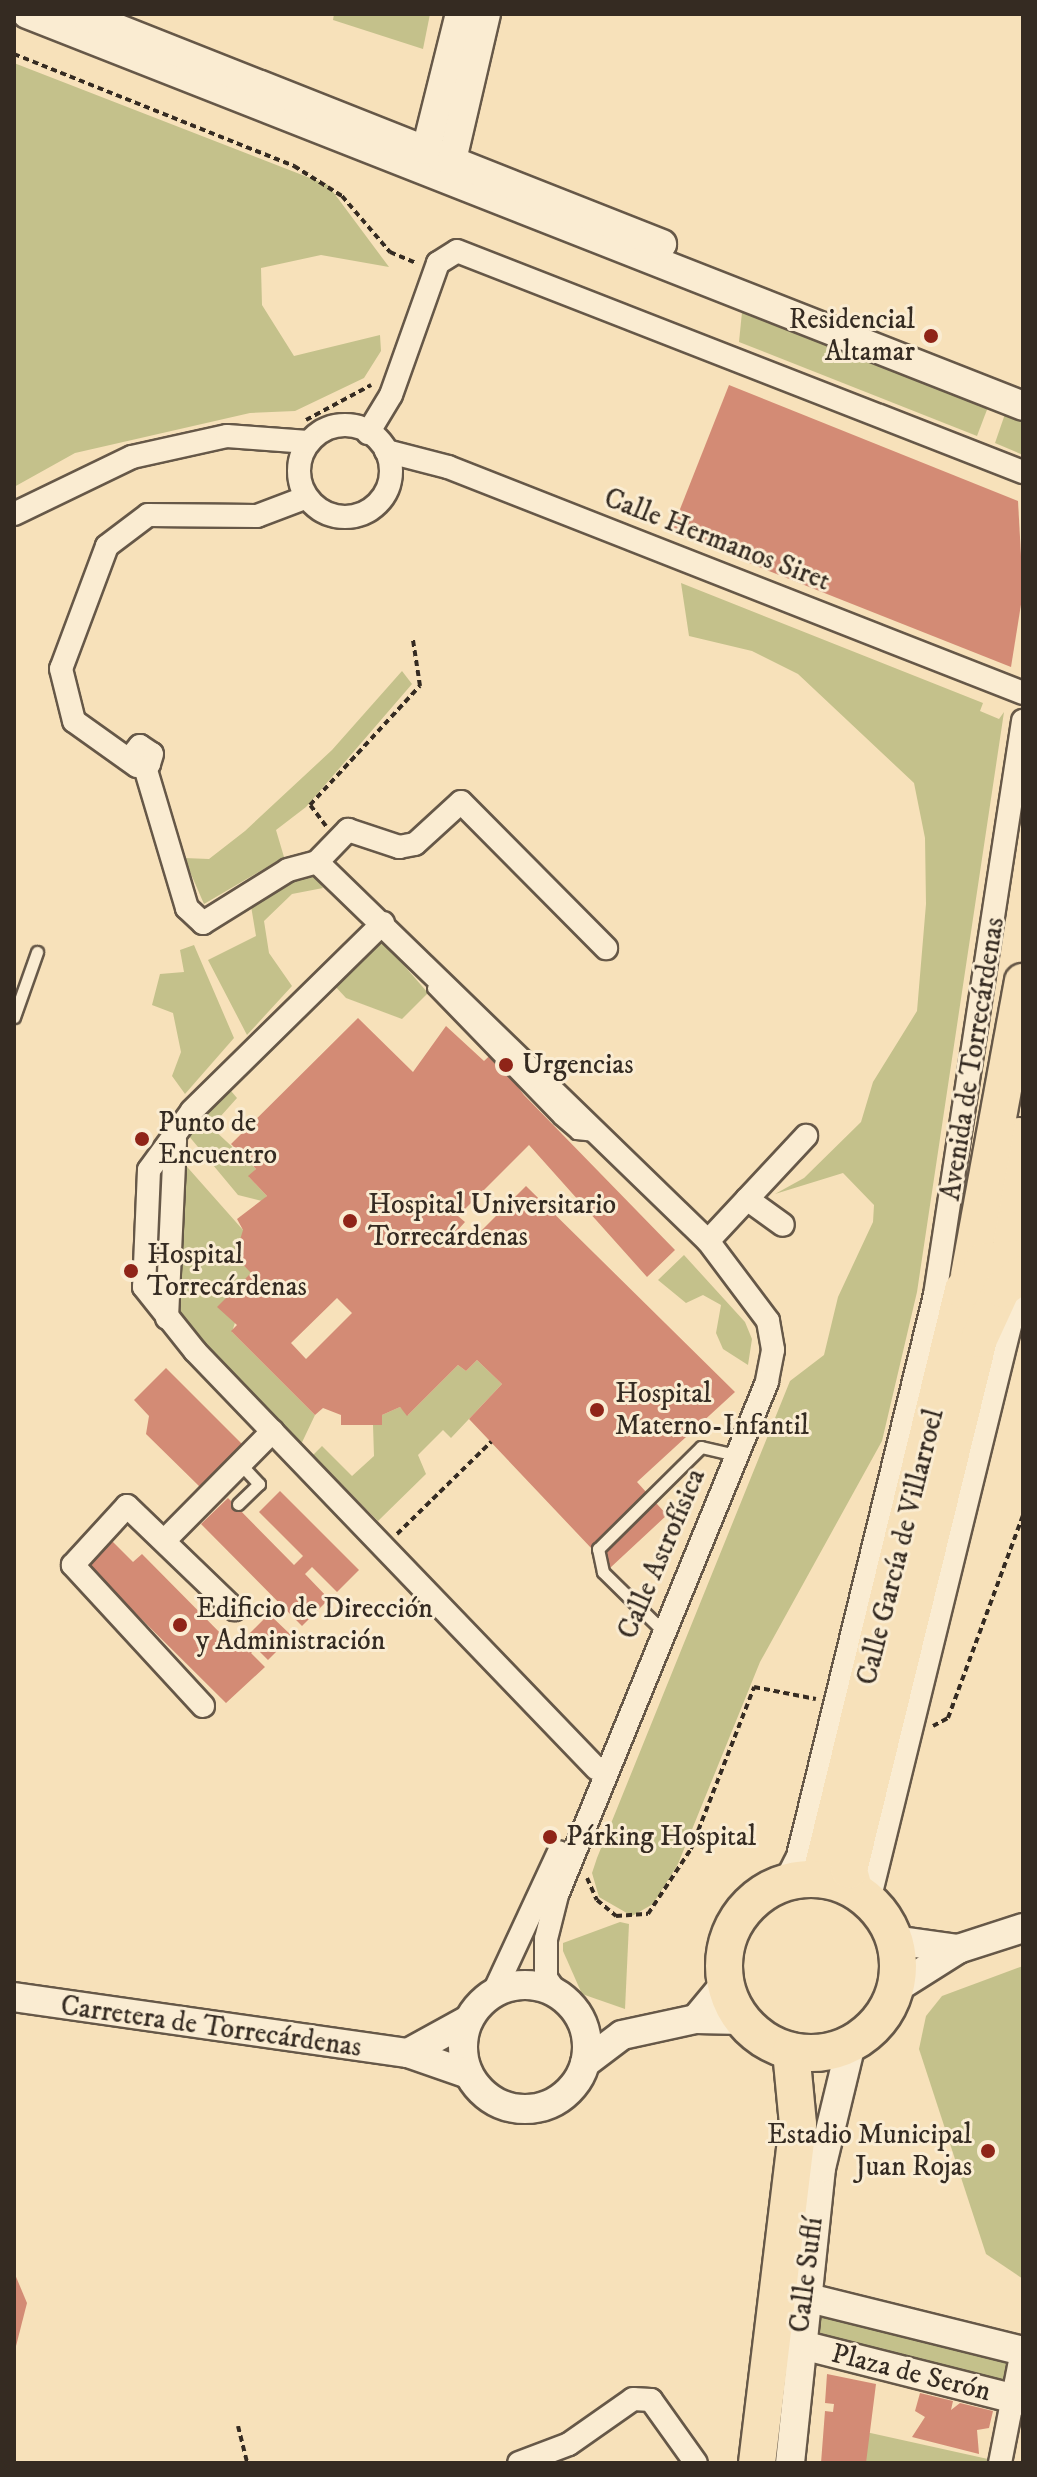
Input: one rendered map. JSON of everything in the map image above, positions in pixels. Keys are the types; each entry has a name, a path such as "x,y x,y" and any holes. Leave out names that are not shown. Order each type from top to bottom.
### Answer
{"main road":[{"name":"Avenida de Torrecárdenas","path":"990,1264 1023,982"},
{"name":"Avenida de Torrecárdenas","path":"990,1264 1023,1119"},
{"name":"Calle García de Villarroel","path":"862,1895 849,1870 979,1339 990,1264"},
{"name":"Calle García de Villarroel","path":"802,1880 990,1264"},
{"path":"802,1880 862,1895 894,1940 895,1989 886,2011 842,2048 791,2051 742,2020 725,1984 729,1933 742,1910 802,1880"},
{"name":"Calle Suflí","path":"798,2124 842,2048"},
{"name":"Calle Suflí","path":"757,2463 798,2124 791,2051"}],"street":[{"path":"27,14 1023,406"},
{"path":"81,14 1023,387"},
{"path":"439,155 460,14"},
{"path":"439,155 486,14"},
{"path":"368,433 391,395 438,263 450,252 474,257 1023,472"},
{"path":"14,514 132,457 227,436 308,442 336,426 368,433 386,451 390,479 371,509 337,516 307,497 299,474 308,442"},
{"name":"Calle Hermanos Siret","path":"386,451 448,467 1023,693"},
{"path":"307,497 257,516 148,515 107,546 61,669 74,721 108,750 138,762 187,908 203,923 288,870 317,862 348,830 399,847 415,844 461,802 606,948"},
{"name":"Avenida de Torrecárdenas","path":"990,1264 1023,721"},
{"name":"Calle Astrofísica","path":"317,862 708,1241 760,1302 773,1350 736,1455 624,1723 557,1895 546,1939 546,1978 555,1991"},
{"path":"383,923 192,1111 175,1140 149,1170 144,1287 167,1318 273,1431 596,1768"},
{"path":"708,1241 806,1136"},
{"path":"747,1199 783,1225"},
{"name":"Calle García de Villarroel","path":"862,1895 1018,1311"},
{"path":"165,1540 273,1431"},
{"path":"203,1706 73,1565 127,1506 234,1609"},
{"name":"Calle Astrofísica","path":"494,1992 596,1768 624,1723"},
{"path":"895,1989 958,1949 1023,1928"},
{"path":"894,1940 958,1949"},
{"path":"408,2053 468,2020 494,1992 517,1984 555,1991 579,2018 587,2033 585,2063 573,2088 530,2110 506,2107 468,2074 462,2044 468,2020"},
{"path":"696,2019 725,1984"},
{"name":"Carretera de Torrecárdenas","path":"14,1997 408,2053 468,2074"},
{"path":"579,2018 622,2035"},
{"path":"585,2063 622,2035 696,2019 742,2020"},
{"name":"Calle Suflí","path":"790,2463 798,2344 842,2048"},
{"name":"Plaza de Serón","path":"805,2297 1022,2351"},
{"name":"Plaza de Serón","path":"798,2344 1017,2399"},
{"path":"1000,2463 1017,2399 1022,2351"},
{"path":"519,2463 569,2444 633,2399 651,2400 696,2463"}],"lane":[{"path":"14,1017 37,952"},
{"path":"662,1630 603,1572 598,1549 701,1447 736,1455"},
{"path":"238,1504 259,1484 241,1465"}],"path":[{"path":"14,54 294,166 342,196 390,252 422,267"},
{"path":"290,422 347,403 382,373"},
{"path":"338,840 310,805 420,686 413,640"},
{"path":"384,1547 491,1442"},
{"path":"924,1725 948,1718 1023,1515"},
{"path":"588,1870 590,1888 608,1911 631,1920 653,1909 691,1849 757,1685 817,1699"},
{"path":"238,2426 247,2463"}],"shaded area":[{"path":"334,14 430,14 423,49 333,20"},
{"path":"14,63 328,185 389,267 321,255 261,268 262,305 294,356 380,335 381,351 364,378 295,411 250,413 75,453 14,487"},
{"path":"742,312 988,407 977,436 739,342"},
{"path":"1005,414 1023,423 1023,455 995,443"},
{"path":"681,583 983,703 980,711 999,719 1004,712 917,1292 882,1441 760,1662 678,1864 653,1904 632,1916 599,1897 592,1873 597,1858 790,1381 824,1355 838,1297 873,1222 874,1205 843,1173 775,1194 804,1178 861,1122 873,1082 917,1011 926,904 925,838 914,783 798,674 752,651 689,636"},
{"path":"402,671 412,684 306,807 276,830 284,857 204,904 184,858 209,859 245,831 332,750"},
{"path":"311,871 323,888 292,894 264,921 269,953 292,986 247,1035 208,960 256,936 251,906"},
{"path":"380,938 428,993 402,1019 346,998 334,985"},
{"path":"194,945 234,1038 185,1094 172,1076 181,1052 173,1013 152,1005 160,974 184,972 180,950"},
{"path":"226,1085 237,1098 211,1127 256,1169 249,1177 267,1196 262,1201 238,1195 188,1135"},
{"path":"181,1160 243,1230 251,1273 232,1332 315,1415 296,1455 144,1287 149,1170"},
{"path":"684,1255 745,1322 752,1339 748,1365 723,1349 716,1333 721,1305 703,1295 686,1303 658,1280"},
{"path":"477,1360 502,1384 451,1438 443,1430 418,1455 426,1474 378,1521 313,1455 322,1446 352,1476 374,1456 373,1425 382,1425 382,1415 400,1407 408,1415 458,1365 466,1371"},
{"path":"620,1922 629,1924 625,2009 582,1994 563,1951 563,1943"},
{"name":"Estadio Municipal Juan Rojas","path":"1023,1966 1023,2279 986,2254 919,2049 926,2016 942,1996"},
{"path":"805,2297 1010,2348 1023,2401 798,2344"},
{"path":"866,2432 1006,2463 864,2463"}],"building":[{"path":"729,385 1018,501 1023,592 1011,667 671,532"},
{"name":"Hospital Universitario Torrecárdenas","path":"358,1018 413,1072 446,1026 484,1061 498,1048 527,1078 518,1087 524,1095 675,1250 647,1277 529,1145 458,1216 465,1222 456,1232 468,1244 526,1186 735,1392 637,1482 667,1515 610,1568 469,1419 502,1384 477,1360 466,1371 458,1365 407,1416 400,1407 382,1415 382,1425 341,1425 341,1415 323,1408 315,1415 231,1331 237,1325 217,1307 251,1273 235,1256 243,1230 237,1219 267,1196 248,1176 256,1169 231,1144","holes":["337,1298 352,1313 306,1359 291,1343"]},
{"name":"Punto de Encuentro","path":"145,1129 152,1135 139,1149 133,1142"},
{"path":"166,1368 242,1444 200,1487 146,1434 149,1416 134,1400"},
{"path":"280,1491 359,1570 337,1592 312,1567 305,1574 329,1599 302,1626 201,1524 228,1498 294,1565 303,1556 259,1512"},
{"name":"Edificio de Dirección y Administración","path":"109,1538 133,1562 142,1554 235,1648 269,1614 292,1636 268,1660 256,1648 251,1653 265,1667 226,1703 85,1563"},
{"path":"14,2272 27,2303 15,2350 14,2350"},
{"path":"827,2374 876,2384 866,2463 821,2463 825,2411 833,2412 834,2404 825,2403"},
{"path":"920,2393 953,2401 951,2410 960,2403 993,2411 989,2428 977,2430 979,2454 912,2437 925,2417 915,2411"}],"place":[{"name":"Residencial Altamar","path":"931,336"},
{"name":"Urgencias","path":"506,1065"},
{"name":"Punto de Encuentro","path":"142,1139"},
{"name":"Hospital Universitario Torrecárdenas","path":"350,1221"},
{"name":"Hospital Torrecárdenas","path":"131,1271"},
{"name":"Hospital Materno-Infantil","path":"597,1410"},
{"name":"Edificio de Dirección y Administración","path":"180,1625"},
{"name":"Párking Hospital","path":"550,1837"},
{"name":"Estadio Municipal Juan Rojas","path":"988,2151"}]}
